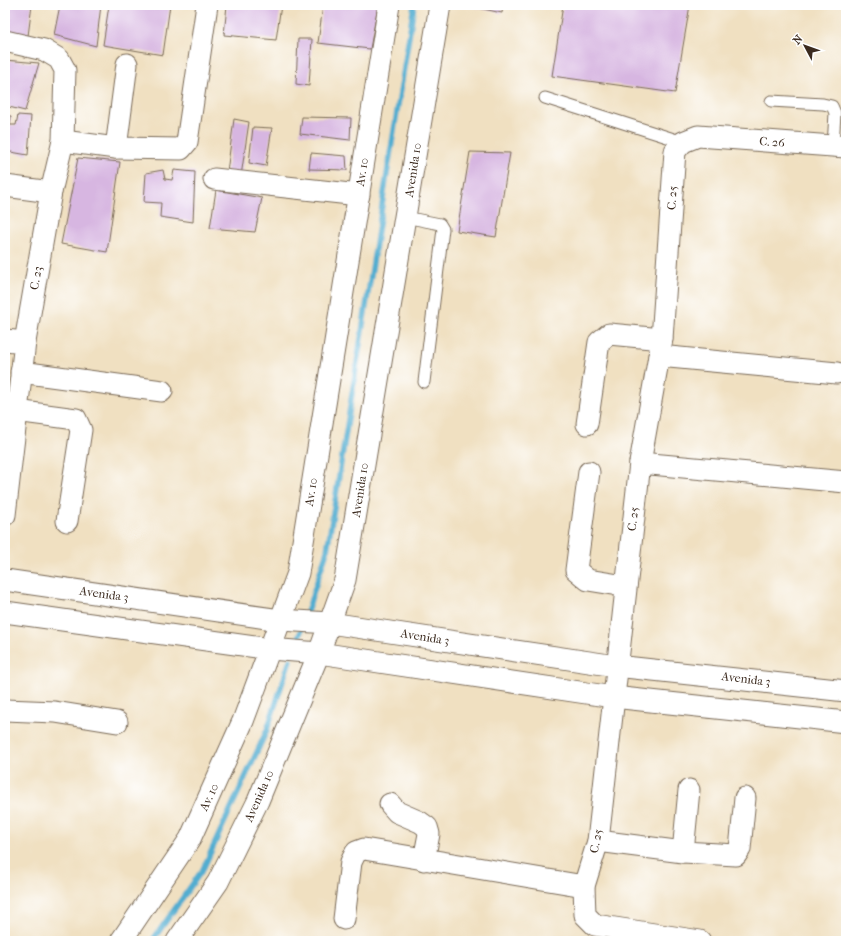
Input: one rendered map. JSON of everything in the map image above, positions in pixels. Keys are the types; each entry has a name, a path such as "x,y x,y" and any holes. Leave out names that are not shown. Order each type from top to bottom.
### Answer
{"street":[{"path":"63,141 116,148 181,149 187,142 207,5"},
{"name":"Av. 10","path":"121,941 190,839 244,721 298,572 389,5"},
{"name":"Avenida 10","path":"177,941 218,882 258,801 319,653 345,580 440,5"},
{"name":"C. 23","path":"5,42 44,50 59,59 65,70 63,141 15,341 21,372 8,457 5,516"},
{"path":"116,148 127,64"},
{"name":"C. 26","path":"691,139 839,147"},
{"name":"C. 25","path":"691,139 675,151 660,348 640,463 616,666 598,841 584,886 585,914 595,925 700,941"},
{"path":"214,178 358,195"},
{"path":"5,186 51,192"},
{"path":"587,424 599,342 609,334 660,348 837,373"},
{"path":"21,372 162,391"},
{"path":"16,411 76,419 80,430 67,521"},
{"path":"640,463 846,482"},
{"path":"590,472 576,570 588,580 625,586"},
{"name":"Avenida 3","path":"5,580 280,620 330,623 616,666 846,691"},
{"path":"5,612 270,649 319,653 613,697 846,722"},
{"path":"5,710 55,712 117,722"},
{"path":"683,852 689,790"},
{"path":"598,841 683,852 736,855 740,849 745,798"},
{"path":"390,804 397,812 420,822 426,827 429,834 424,860"},
{"path":"344,919 351,862 356,852 364,849 584,886"}],"lane":[{"path":"545,98 691,139"},
{"path":"771,101 824,104 832,106 835,113 839,147"},
{"path":"405,217 440,224 443,229 424,382"}],"building":[{"path":"5,5 32,5 28,36 5,31"},
{"path":"60,5 101,5 96,46 54,35"},
{"path":"109,5 170,5 163,55 103,45"},
{"path":"227,5 281,5 276,40 224,35"},
{"path":"323,5 378,5 370,49 318,43"},
{"path":"503,5 502,13 469,6"},
{"path":"563,5 690,5 675,93 552,76"},
{"path":"298,39 312,39 309,86 296,84"},
{"path":"5,60 39,63 25,111 5,106"},
{"path":"5,115 11,116 10,125 16,125 18,115 31,116 28,155 5,151"},
{"path":"302,117 351,118 350,140 300,134"},
{"path":"234,119 249,122 241,176 227,172"},
{"path":"253,127 272,128 266,166 249,163"},
{"path":"470,152 510,153 496,237 457,231"},
{"path":"311,153 346,156 347,170 309,169"},
{"path":"78,158 120,162 107,252 61,244"},
{"path":"163,170 165,179 172,180 174,170 195,172 193,222 160,217 161,203 144,202 146,173"},
{"path":"216,190 262,198 255,232 210,228"}],"waterway":[{"path":"307,612 327,551 414,5"},
{"path":"297,641 301,631"},
{"path":"152,941 203,869 267,730 290,660"}]}
